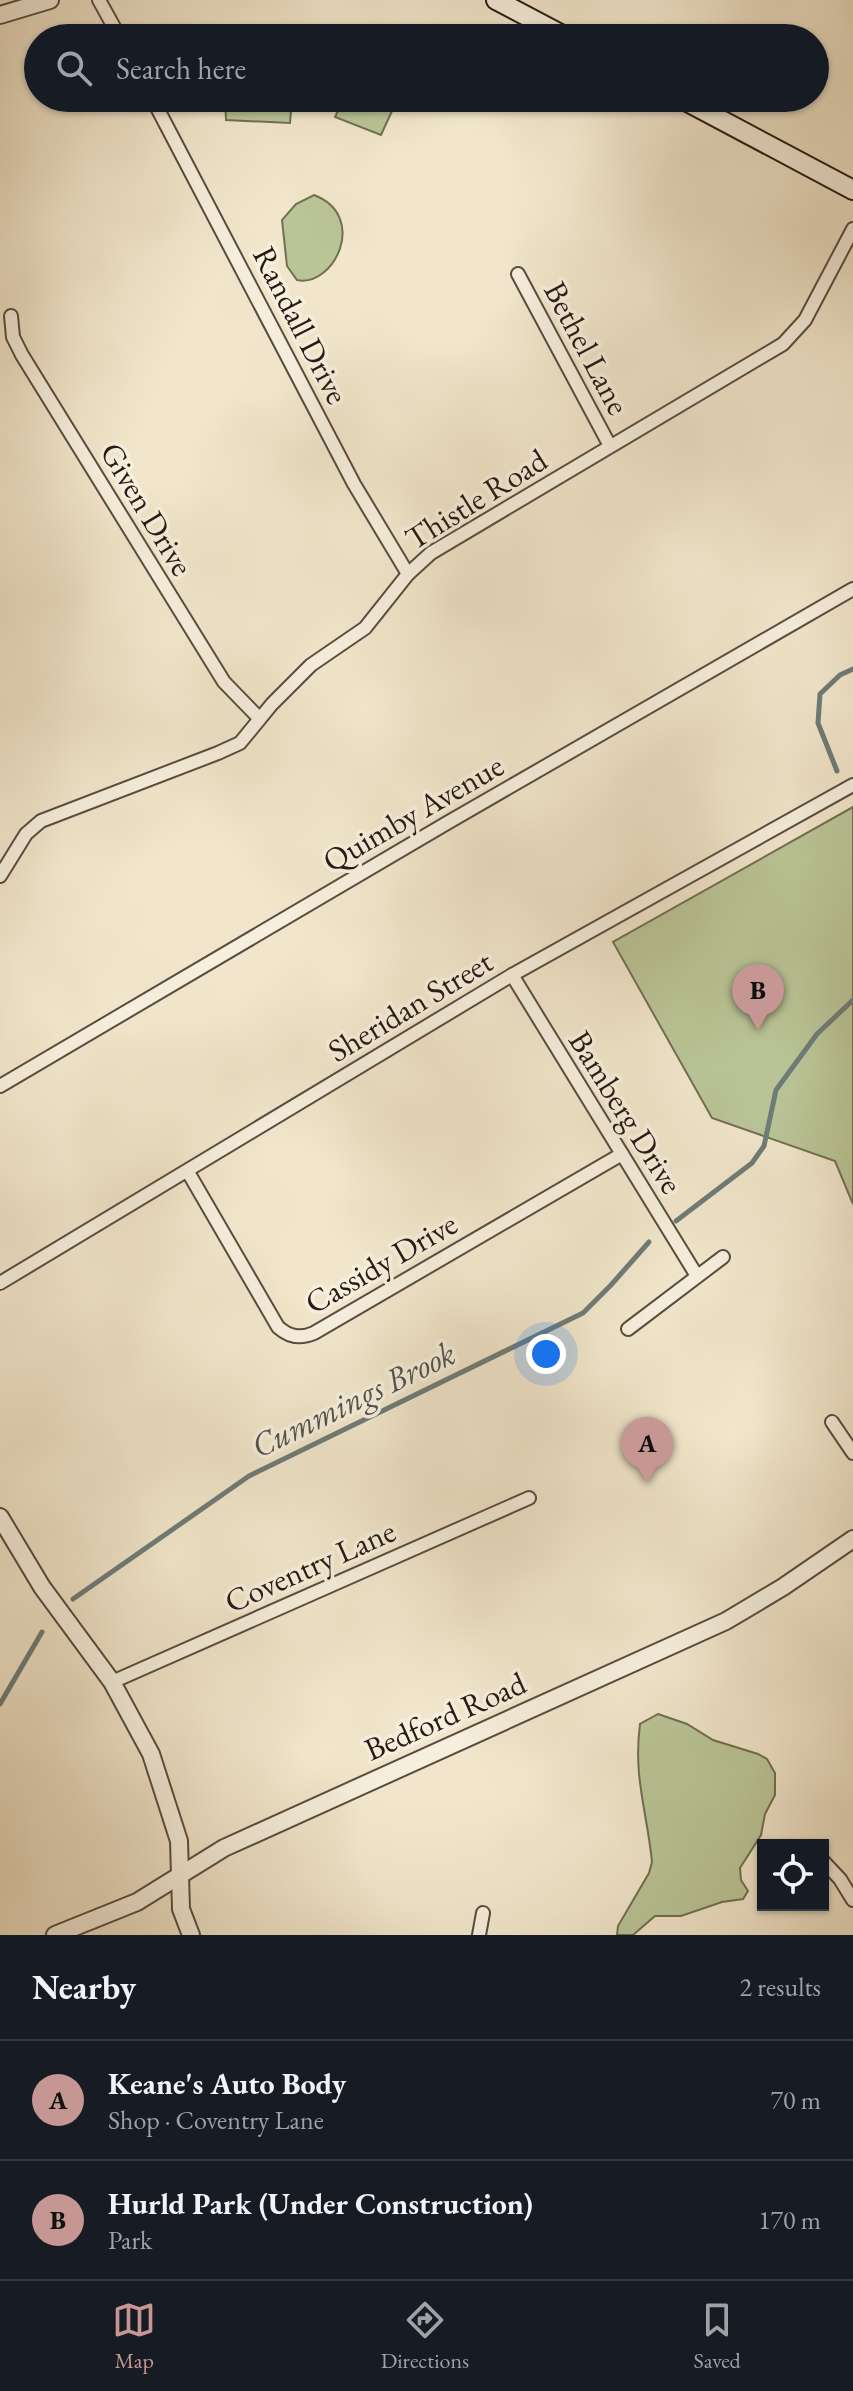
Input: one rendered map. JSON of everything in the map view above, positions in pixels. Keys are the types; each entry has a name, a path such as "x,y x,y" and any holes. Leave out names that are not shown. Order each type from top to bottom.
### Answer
{"main road":[{"path":"496,0 541,24"},
{"path":"706,112 853,190"}],"street":[{"path":"0,15 50,0"},
{"path":"99,0 112,24"},
{"name":"Randall Drive","path":"159,112 354,484 408,574"},
{"name":"Thistle Road","path":"0,876 26,834 41,821 230,749 245,737 259,718 311,665 365,628 408,574 442,546 783,344 805,320 853,229"},
{"name":"Bethel Lane","path":"518,274 610,446"},
{"name":"Given Drive","path":"11,316 13,337 22,355 158,577 229,689 259,718"},
{"name":"Quimby Avenue","path":"0,1086 853,589"},
{"name":"Sheridan Street","path":"0,1283 512,975 853,785"},
{"name":"Bamberg Drive","path":"512,975 697,1276"},
{"name":"Cassidy Drive","path":"188,1172 278,1327 300,1337 314,1333 622,1154"},
{"path":"628,1329 723,1257"},
{"path":"832,1422 853,1453"},
{"name":"Coventry Lane","path":"112,1682 529,1498"},
{"path":"0,1517 42,1587 112,1682 133,1717 159,1773 178,1838 181,1909 191,1935"},
{"name":"Bedford Road","path":"55,1935 120,1910 235,1842 726,1621 853,1539"},
{"path":"829,1867 853,1900"},
{"path":"479,1935 483,1913"}],"green space":[{"path":"226,112 291,112 290,123 226,120"},
{"path":"337,112 392,112 381,135 335,117"},
{"path":"314,195 331,205 340,218 343,233 340,248 323,273 311,280 297,280 287,266 282,220 296,204"},
{"path":"853,807 853,1204 835,1161 712,1118 613,942"},
{"path":"658,1714 687,1724 713,1740 758,1754 767,1759 775,1773 775,1795 765,1814 761,1835 740,1868 741,1880 748,1891 743,1899 722,1902 681,1916 655,1916 633,1935 617,1935 618,1926 649,1873 652,1862 639,1778 640,1724"}],"waterway":[{"name":"Cummings Brook","path":"837,771 818,723 820,694 840,675 853,669"},
{"name":"Cummings Brook","path":"676,1221 752,1163 764,1146 776,1090 817,1034 853,1000"},
{"name":"Cummings Brook","path":"73,1599 249,1476 583,1313 649,1242"},
{"name":"Cummings Brook","path":"0,1704 42,1632"}],"place":[{"name":"Hurld Park (Under Construction)","path":"758,1030"},
{"name":"Keane's Auto Body","path":"647,1483"}]}
